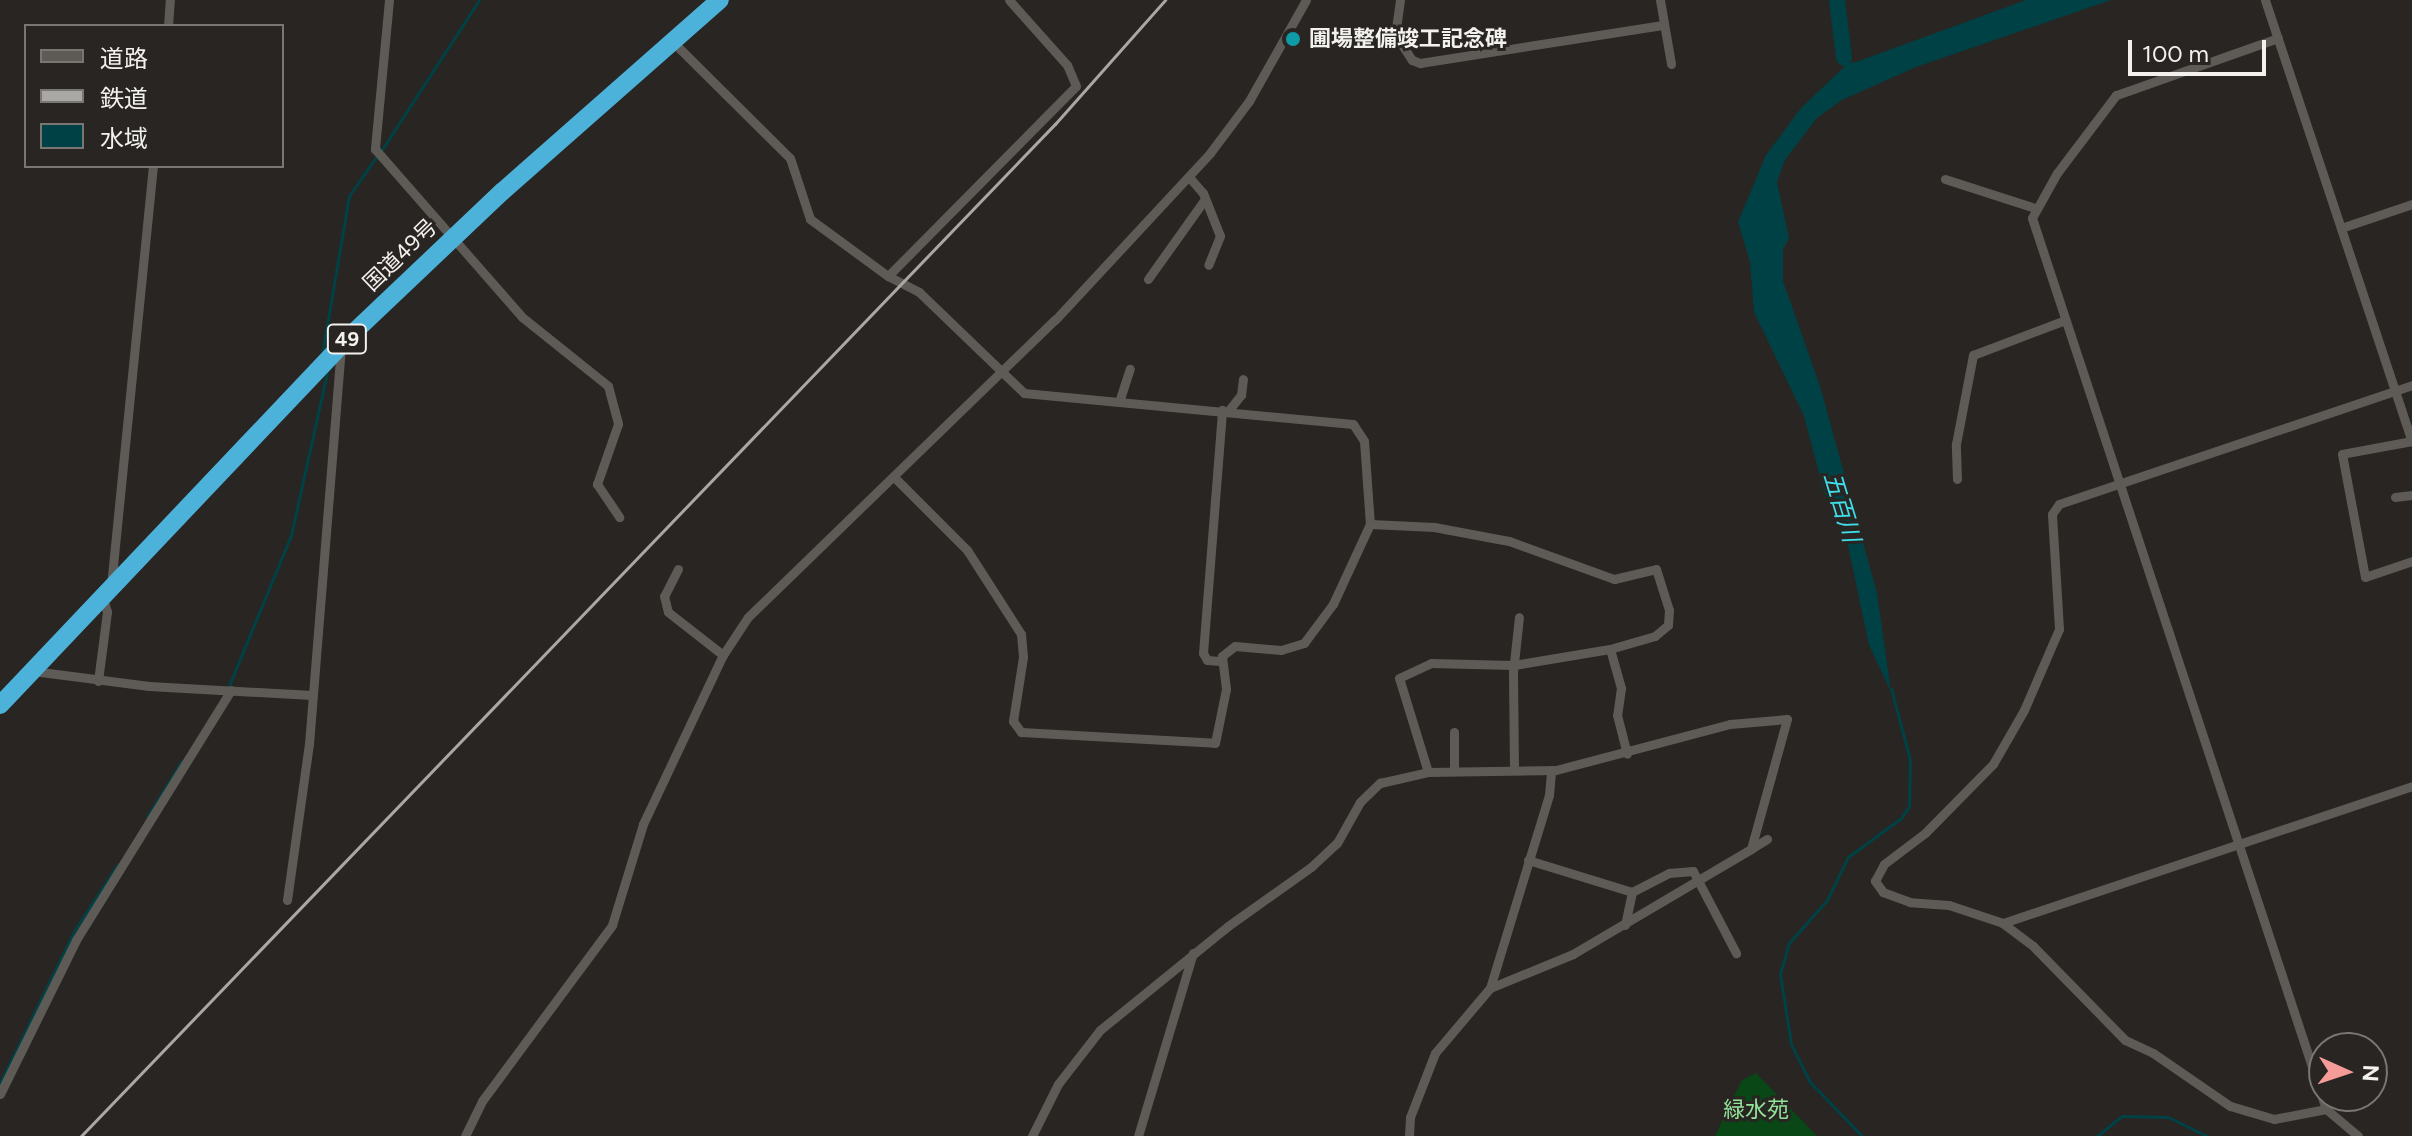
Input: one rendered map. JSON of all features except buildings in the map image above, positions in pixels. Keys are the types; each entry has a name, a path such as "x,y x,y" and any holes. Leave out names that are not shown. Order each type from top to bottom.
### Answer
{"highway":[{"name":"国道49号","path":"0,705 341,345 455,236 720,0"}],"street":[{"path":"168,24 170,0"},
{"path":"389,0 375,149 455,236 522,317 608,386 618,424 597,484 619,517"},
{"path":"888,276 1076,86 1067,65 1009,0"},
{"path":"465,1136 482,1101 612,925 643,824 723,655 748,617 895,478 1189,177 1249,101 1306,0"},
{"path":"1400,0 1395,34 1412,60 1420,63 1664,25"},
{"path":"1660,0 1671,64"},
{"path":"2265,0 2412,441 2342,454 2365,577 2412,561"},
{"path":"2278,38 2116,95 2035,208 2032,218 2308,1055"},
{"path":"674,43 790,158 810,219 888,276 927,299 1000,373 1036,395 1225,410 1357,425 1364,441 1370,524 1333,604 1304,643 1281,650 1235,646 1220,661 1207,660 1203,653 1225,410 1241,395 1243,379"},
{"path":"98,681 153,168"},
{"path":"1189,177 1205,199 1220,236 1208,265"},
{"path":"1945,179 2035,208"},
{"path":"1148,279 1205,199"},
{"path":"2341,228 2412,204"},
{"path":"1957,479 1956,444 1973,355 2065,320"},
{"path":"287,900 312,695 341,345"},
{"path":"1119,402 1130,369"},
{"path":"2310,1112 2274,1119 2230,1106 2153,1053 2125,1040 2033,946 2003,923 1949,905 1901,899 1877,888 1875,881 1884,864 1925,833 1993,764 2051,655 2061,611 2052,514 2065,500 2412,385"},
{"path":"895,478 967,550 1021,634 1023,657 1013,721 1017,730 1212,744 1217,739 1226,689 1220,661"},
{"path":"2395,497 2412,495"},
{"path":"1370,524 1434,527 1509,541 1614,579 1656,569 1669,610 1668,625 1655,636 1610,649 1514,665 1431,663 1397,680 1428,772"},
{"path":"678,569 664,596 668,612 723,655"},
{"path":"1514,769 1514,665 1519,617"},
{"path":"1610,649 1621,688 1617,715 1627,754"},
{"path":"33,671 98,681 312,695"},
{"path":"0,1094 76,940 231,690"},
{"path":"1032,1136 1080,1052 1193,953 1326,854 1372,788 1428,772 1551,770 1627,754 1730,724 1787,719 1751,849"},
{"path":"1454,732 1454,771"},
{"path":"1409,1136 1412,1110 1435,1053 1490,988 1549,795 1551,770"},
{"path":"2003,923 2412,786"},
{"path":"1490,988 1573,954 1767,839"},
{"path":"1528,860 1632,892 1680,870 1693,871 1700,879 1736,953"},
{"path":"1625,925 1632,892"},
{"path":"1138,1136 1193,953"},
{"path":"2330,1112 2358,1136"}],"green space":[{"name":"緑水苑","path":"1756,1073 1817,1136 1715,1136 1742,1080"}],"water":[{"path":"2026,0 2111,0 1916,67 1842,100 1817,118 1785,160 1777,182 1789,238 1783,250 1783,281 1820,386 1877,593 1891,692 1869,645 1847,541 1824,492 1804,416 1754,312 1750,262 1738,222 1766,155 1801,108 1844,67 1840,37 1849,63 1856,62"}],"waterway":[{"path":"381,151 479,0"},
{"path":"1837,0 1844,58"},
{"path":"322,354 349,196 376,157"},
{"path":"228,688 291,535 327,373"},
{"name":"五百川","path":"1862,1136 1810,1082 1791,1044 1780,974 1789,943 1827,900 1848,857 1901,818 1909,806 1910,760 1891,688"},
{"path":"147,817 181,762"},
{"path":"0,1083 74,931 118,864"},
{"name":"五百川","path":"2097,1136 2122,1116 2168,1117 2207,1136"}],"railway":[{"path":"81,1136 1055,124 1165,0"}],"place":[{"name":"圃場整備竣工記念碑","path":"1293,39"}]}
